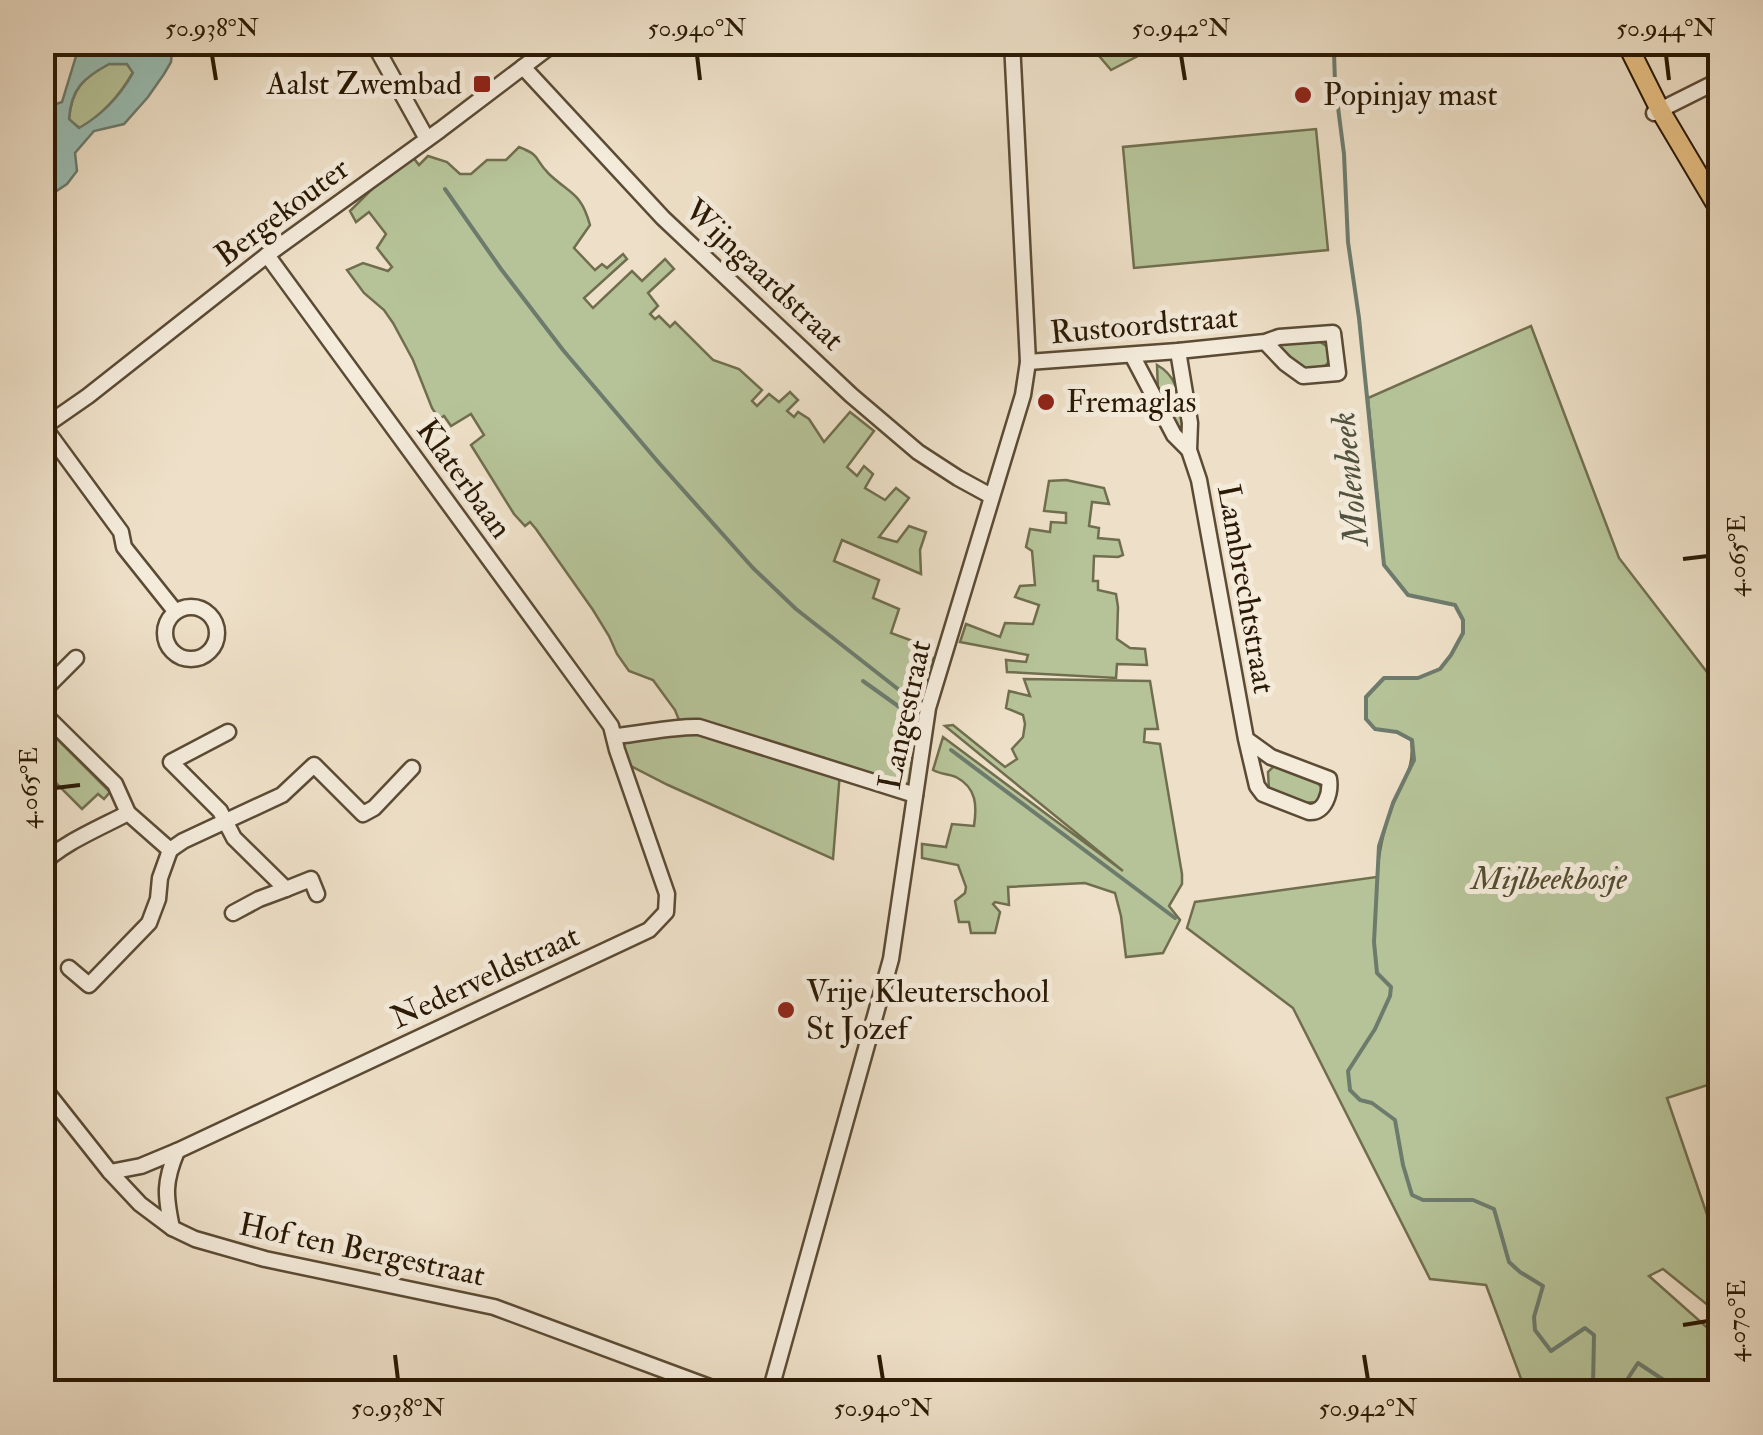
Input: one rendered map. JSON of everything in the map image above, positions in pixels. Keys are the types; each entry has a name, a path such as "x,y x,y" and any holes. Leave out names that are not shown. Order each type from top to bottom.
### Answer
{"main road":[{"path":"1626,42 1656,112 1720,211"}],"street":[{"path":"373,42 427,139"},
{"name":"Bergekouter","path":"43,427 267,255 556,42"},
{"name":"Langestraat","path":"770,1392 891,959 928,708 1023,396 1028,362 1012,42"},
{"name":"Wijngaardstraat","path":"523,67 664,218 851,395 918,452 992,496"},
{"path":"1656,112 1720,80"},
{"name":"Klaterbaan","path":"267,255 611,726 621,760"},
{"name":"Rustoordstraat","path":"1028,362 1178,352 1332,333 1338,373 1304,376 1265,342"},
{"name":"Lambrechtstraat","path":"1178,352 1190,424 1189,450 1199,480 1246,738 1257,786 1263,794 1309,812 1322,808 1329,780 1272,757 1246,738"},
{"name":"Lambrechtstraat","path":"1132,355 1174,435 1189,450"},
{"path":"43,427 121,532 124,548 174,612"},
{"path":"42,692 76,658"},
{"path":"42,712 115,784 128,814 170,850"},
{"path":"615,736 698,727 915,796"},
{"path":"228,732 171,762 220,811 234,838 286,890"},
{"name":"Nederveldstraat","path":"110,1172 140,1166 177,1151 649,930 666,912 667,894 621,760"},
{"path":"69,968 90,985 149,923 170,850 282,795 314,765 364,814 412,768"},
{"path":"42,864 62,848 128,814"},
{"path":"234,913 310,880 318,894"},
{"name":"Hof ten Bergestraat","path":"42,1086 140,1204 194,1240 494,1307 723,1392"},
{"path":"172,1228 165,1195 177,1151"}],"green space":[{"path":"1088,43 1163,43 1111,70"},
{"path":"109,64 127,64 133,72 110,104 80,128 69,120 76,92 92,74"},
{"path":"1316,129 1328,250 1134,268 1123,147"},
{"path":"519,147 534,155 583,206 590,225 574,248 595,270 602,264 607,268 623,254 627,259 584,298 593,308 632,271 642,281 665,259 674,269 648,293 658,306 650,314 655,319 659,316 670,327 675,322 713,360 739,369 762,390 752,401 757,406 769,394 779,402 790,392 798,400 787,411 794,417 798,412 809,419 824,442 850,412 874,431 847,467 857,476 864,466 873,474 865,488 885,500 896,488 909,498 879,537 897,542 909,526 926,532 920,550 921,574 842,540 834,561 879,580 873,598 899,609 891,633 921,644 933,658 915,795 840,772 833,859 621,761 615,736 681,725 675,710 653,680 629,671 593,610 536,529 530,522 525,526 514,514 471,445 484,435 471,414 451,426 444,416 439,419 393,323 347,270 363,263 388,271 392,267 377,248 386,234 369,212 356,222 350,211 409,152 419,165 428,156 447,162 460,174 471,174 487,160 506,160"},
{"name":"Mijlbeekbosje","path":"1531,326 1619,558 1720,689 1720,1081 1667,1098 1714,1235 1720,1233 1720,1315 1663,1269 1649,1276 1720,1339 1720,1392 1526,1392 1486,1285 1430,1279 1293,1008 1187,928 1195,902 1377,877 1384,833 1412,750 1411,740 1397,732 1375,729 1366,719 1366,697 1384,678 1418,678 1440,669 1463,633 1463,620 1455,605 1408,595 1384,565 1368,398"},
{"path":"1307,339 1329,348 1330,361 1323,368 1305,370 1276,345"},
{"path":"1157,365 1177,389 1184,421 1179,428 1158,391"},
{"path":"1066,480 1104,488 1109,504 1092,502 1089,526 1099,528 1098,538 1119,540 1123,555 1094,556 1093,581 1098,581 1098,590 1116,594 1117,639 1130,648 1145,649 1147,665 1117,664 1116,678 1007,672 1006,660 1026,662 1028,655 960,642 966,624 1000,637 1005,623 1033,624 1039,605 1015,597 1020,586 1035,585 1032,551 1026,547 1030,529 1050,532 1051,522 1066,523 1066,513 1044,511 1049,481"},
{"path":"1024,679 1150,681 1158,729 1145,729 1144,742 1160,744 1182,874 1182,884 1169,906 1180,920 1163,953 1126,957 1115,893 1085,883 1008,887 1009,905 993,904 1000,912 995,933 971,933 969,922 959,922 955,901 966,887 958,865 922,858 922,844 946,847 952,824 974,826 975,805 968,786 956,777 933,770 943,737 1123,871 945,726 953,725 1005,767 1017,759 1012,749 1023,737 1025,724 1023,715 1006,708 1009,691 1030,696"},
{"path":"42,724 110,792 104,799 98,794 82,809 43,770"},
{"path":"1274,766 1316,780 1322,796 1317,802 1302,803 1269,790 1268,772"}],"water":[{"path":"128,42 142,55 148,43 179,43 148,97 124,124 94,131 75,153 77,171 67,184 43,200 43,139 52,131 56,104 62,102 77,53 92,43","holes":["109,64 127,64 133,73 122,89 103,111 79,128 69,119 72,100 80,86"]}],"waterway":[{"name":"Molenbeek","path":"1330,42 1334,51 1348,242 1384,565 1408,595 1455,605 1463,620 1463,633 1440,669 1418,678 1384,678 1366,697 1366,719 1375,729 1397,732 1412,740 1414,760 1393,803 1379,846 1374,942 1377,973 1391,987 1390,996 1375,1029 1348,1071 1350,1090 1395,1120 1412,1195 1423,1200 1473,1200 1494,1209 1509,1262 1543,1286 1534,1317 1535,1330 1551,1351 1585,1328 1594,1335 1593,1387 1600,1392"},
{"path":"445,189 563,350 753,568 796,609 903,693"},
{"path":"863,681 905,711"},
{"path":"951,750 1175,918"},
{"name":"Molenbeek","path":"1619,1392 1638,1363 1682,1392"}],"place":[{"name":"Aalst Zwembad","path":"482,84"},
{"name":"Popinjay mast","path":"1303,95"},
{"name":"Fremaglas","path":"1046,402"},
{"name":"Vrije Kleuterschool St Jozef","path":"786,1010"}]}
